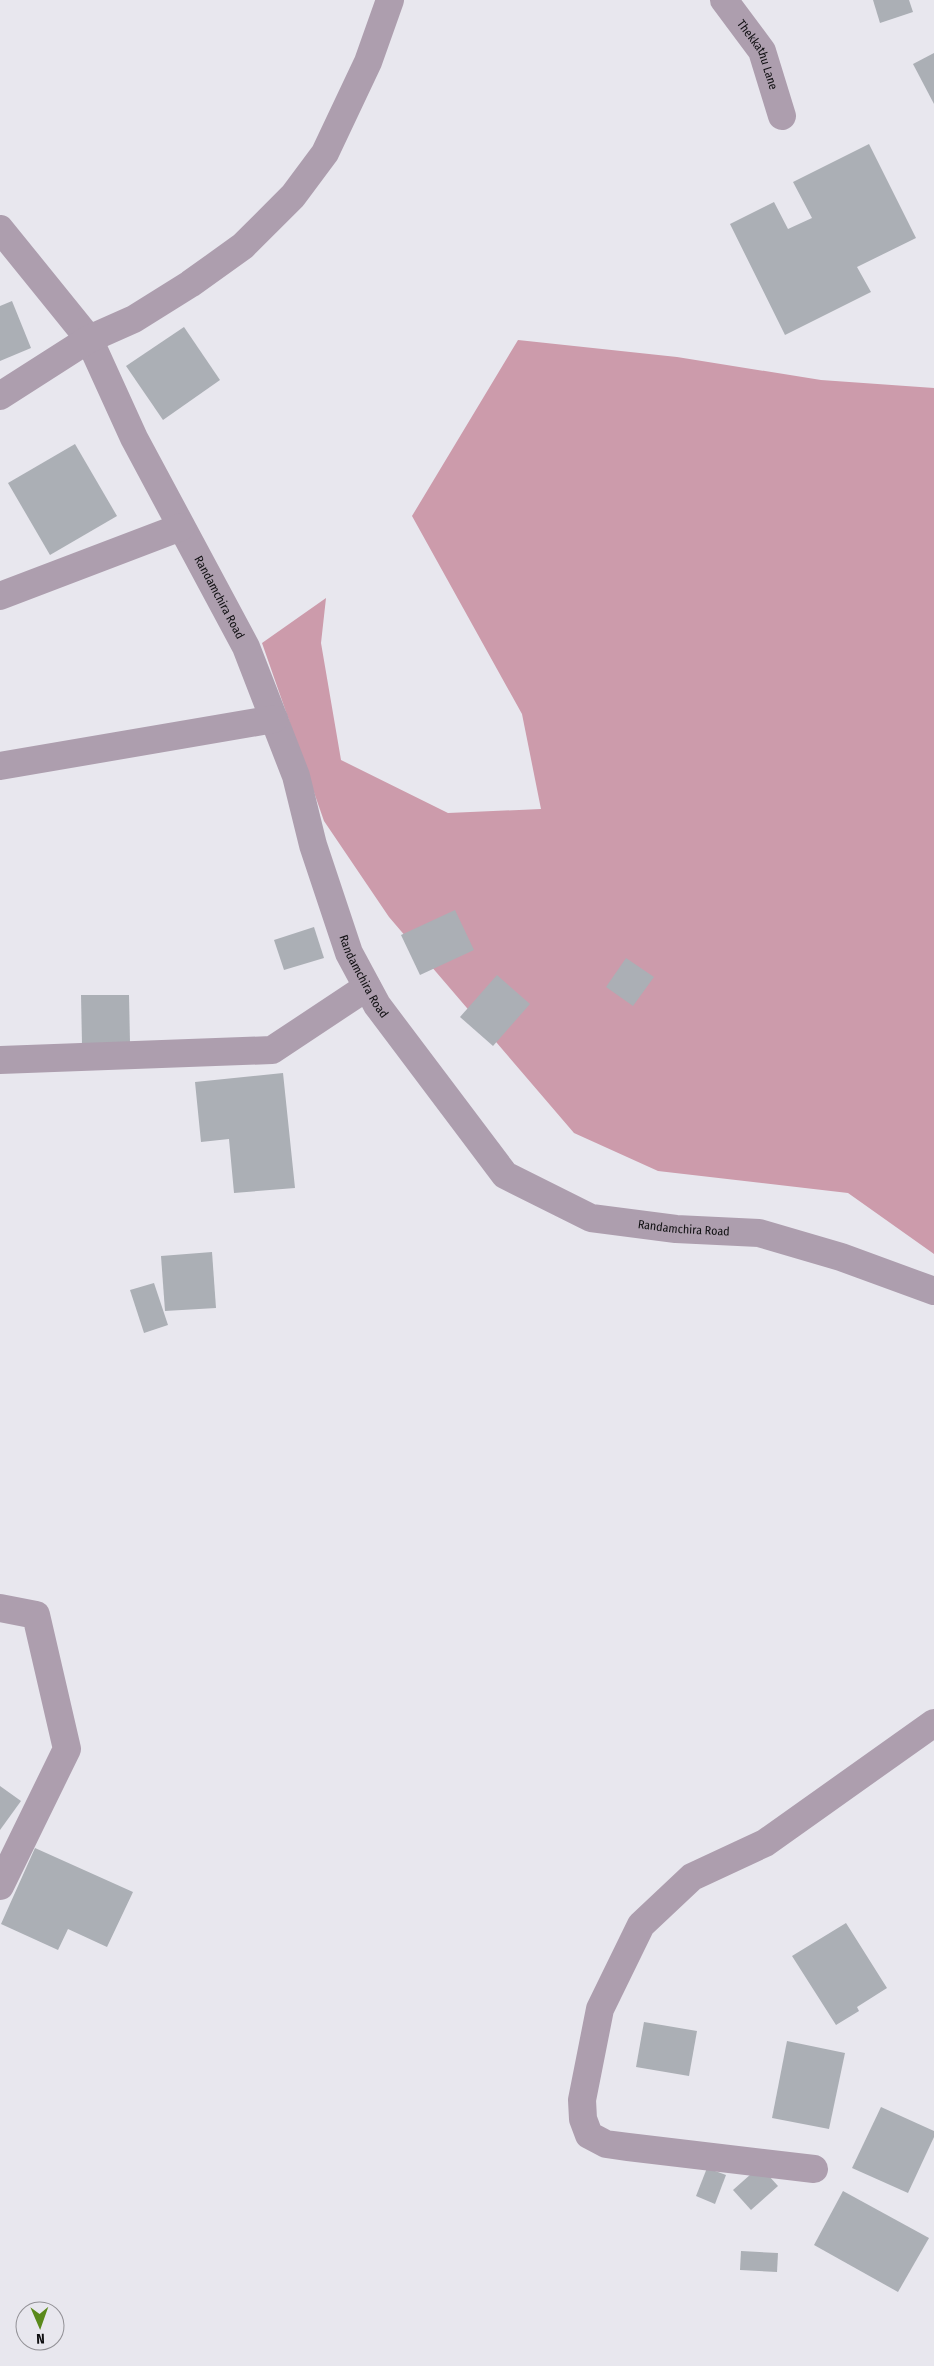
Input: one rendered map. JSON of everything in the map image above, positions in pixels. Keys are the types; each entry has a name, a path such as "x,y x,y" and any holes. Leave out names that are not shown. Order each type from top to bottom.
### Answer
{"street":[{"path":"0,396 89,339 134,319 190,284 243,246 293,196 325,153 368,62 390,0"},
{"name":"Thekkathu Lane","path":"724,0 762,51 782,116"},
{"name":"Randamchira Road","path":"0,229 89,339 134,438 246,647 296,776 313,845 349,954 383,1013 505,1175 591,1218 676,1229 759,1233 841,1257 934,1291"},
{"path":"0,596 181,527"},
{"path":"0,766 274,719"},
{"path":"0,1060 272,1050 368,987"},
{"path":"0,1608 36,1615 67,1748 0,1886"},
{"path":"814,2169 628,2148 606,2144 589,2135 582,2119 582,2100 600,2009 641,1925 692,1877 765,1843 934,1723"}],"shaded area":[{"path":"518,340 677,357 821,380 934,388 934,1254 848,1193 658,1171 574,1133 389,917 324,821 262,643 326,598 321,643 341,760 448,813 541,809 522,714 412,516"}],"building":[{"path":"873,0 909,0 913,12 880,23"},
{"path":"934,53 934,104 913,64"},
{"path":"869,144 916,238 857,267 871,292 785,335 730,224 774,202 788,229 812,218 793,182"},
{"path":"12,301 31,348 0,361 0,306"},
{"path":"184,327 220,380 163,420 126,366"},
{"path":"75,444 117,516 50,555 8,483"},
{"path":"455,910 474,950 420,975 401,935"},
{"path":"314,927 324,958 284,970 274,940"},
{"path":"626,958 654,977 633,1006 606,987"},
{"path":"497,975 530,1004 493,1046 460,1017"},
{"path":"81,995 129,995 130,1043 82,1044"},
{"path":"283,1073 295,1188 234,1193 229,1139 201,1142 195,1082"},
{"path":"212,1252 216,1308 165,1311 161,1256"},
{"path":"154,1283 168,1325 144,1333 130,1290"},
{"path":"0,1786 21,1801 0,1830"},
{"path":"35,1848 133,1892 107,1947 68,1929 58,1950 1,1924"},
{"path":"846,1923 887,1988 857,2007 859,2011 836,2025 792,1956"},
{"path":"644,2022 697,2031 689,2076 636,2067"},
{"path":"787,2041 845,2053 829,2129 772,2118"},
{"path":"881,2107 934,2131 934,2137 908,2193 852,2168"},
{"path":"760,2166 778,2186 751,2210 733,2190"},
{"path":"707,2168 726,2175 715,2204 696,2196"},
{"path":"843,2191 929,2238 898,2292 814,2245"},
{"path":"741,2251 778,2253 777,2272 740,2270"}]}
